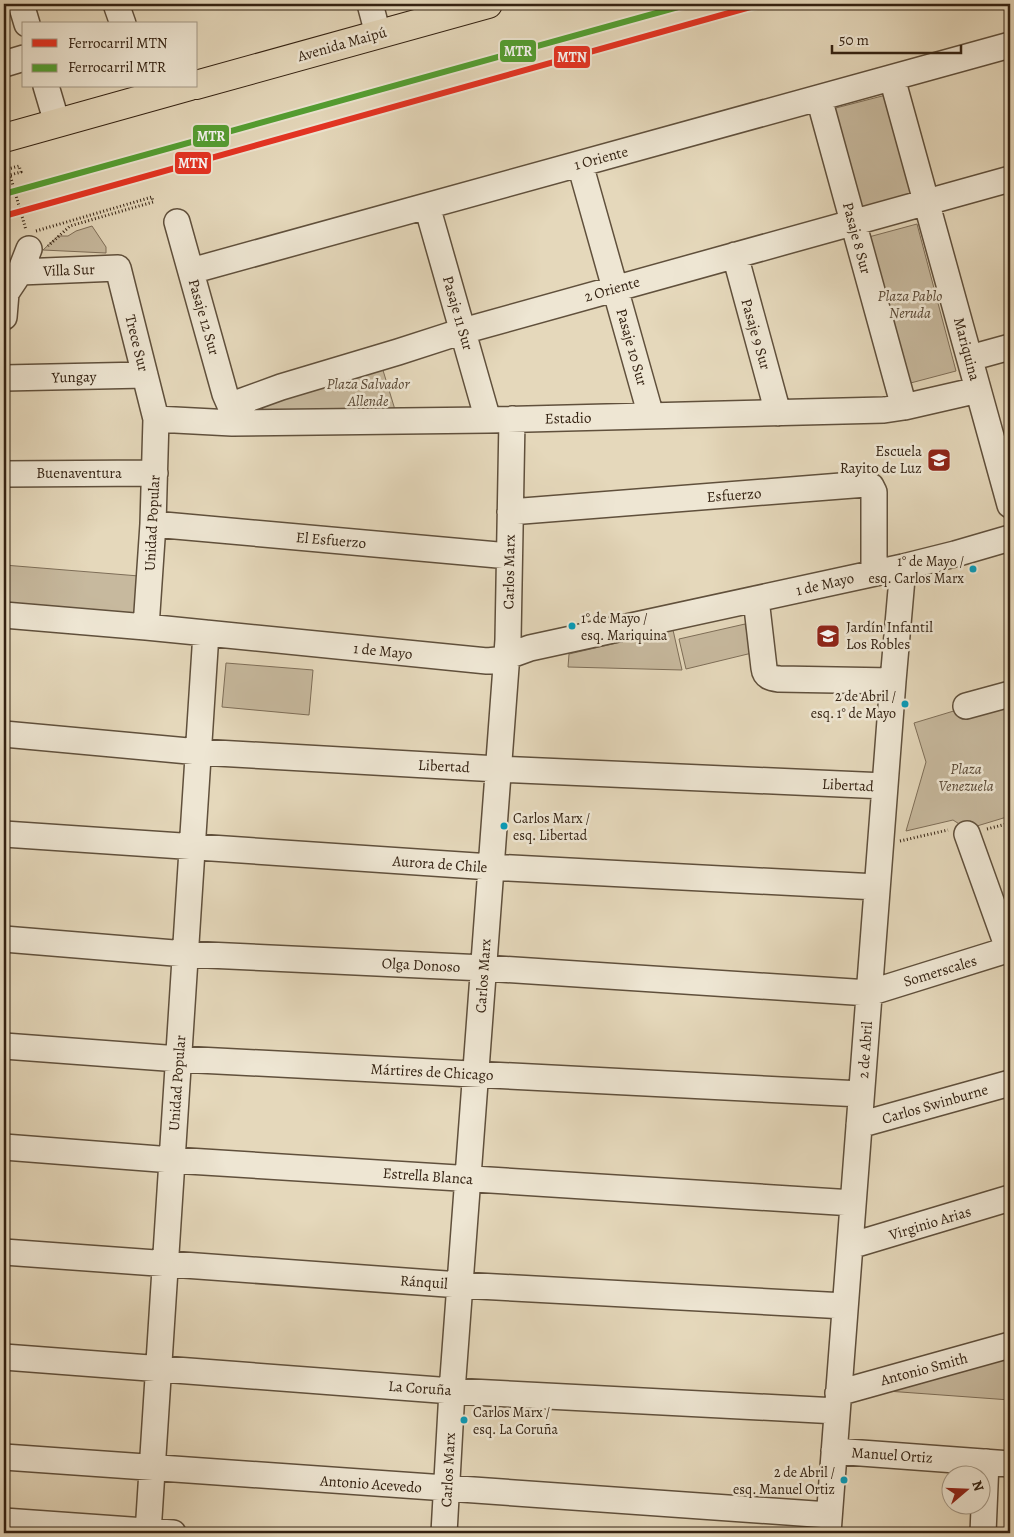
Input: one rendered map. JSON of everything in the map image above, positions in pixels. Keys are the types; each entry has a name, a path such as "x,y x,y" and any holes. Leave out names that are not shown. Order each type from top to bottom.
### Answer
{"main road":[{"name":"Avenida Maipú","path":"198,83 488,4"},
{"path":"4,138 183,88"}],"street":[{"path":"21,4 26,22"},
{"path":"116,4 122,22"},
{"path":"370,4 378,34"},
{"name":"1 Oriente","path":"191,271 1010,45"},
{"path":"4,64 22,59"},
{"name":"Mariquina","path":"892,78 1010,505"},
{"path":"47,88 57,123"},
{"name":"Pasaje 8 Sur","path":"819,98 904,407"},
{"name":"Pasaje 10 Sur","path":"580,164 651,416"},
{"name":"2 Oriente","path":"232,417 234,406 242,401 463,331 1010,179"},
{"name":"Pasaje 11 Sur","path":"427,206 463,331 500,420"},
{"name":"Pasaje 12 Sur","path":"177,222 232,417"},
{"path":"4,318 5,293 20,272 30,238"},
{"name":"Pasaje 9 Sur","path":"734,255 778,413"},
{"name":"Villa Sur","path":"20,272 118,268"},
{"name":"Trece Sur","path":"118,268 156,419"},
{"path":"970,358 1010,347"},
{"name":"Yungay","path":"4,378 145,375"},
{"name":"Estadio","path":"156,419 232,417 500,420 884,410 978,390"},
{"name":"Unidad Popular","path":"146,627 153,524 156,419"},
{"name":"Carlos Marx","path":"444,1533 452,1391 508,640 510,512 500,420"},
{"name":"Buenaventura","path":"4,474 155,473"},
{"name":"Esfuerzo","path":"510,512 866,484 871,486 874,492 874,573"},
{"name":"El Esfuerzo","path":"153,524 509,556"},
{"name":"1 de Mayo","path":"4,615 146,627 487,661 506,658 530,648 903,567 1010,538"},
{"name":"2 de Abril","path":"828,1524 884,786 903,567"},
{"path":"756,599 764,672 769,677 779,679 893,681"},
{"name":"Unidad Popular","path":"148,1532 206,633"},
{"path":"966,706 1010,694"},
{"name":"Libertad","path":"4,734 199,752 498,769 884,786"},
{"name":"Aurora de Chile","path":"4,834 491,867 877,887"},
{"path":"967,834 1009,941"},
{"name":"Olga Donoso","path":"4,939 186,954 484,968 869,992"},
{"name":"Somerscales","path":"869,992 1009,941"},
{"name":"Mártires de Chicago","path":"4,1046 179,1059 861,1094"},
{"name":"Carlos Swinburne","path":"859,1125 1010,1083"},
{"name":"Estrella Blanca","path":"4,1147 172,1160 853,1203"},
{"name":"Virginio Arias","path":"850,1246 1010,1198"},
{"name":"Ránquil","path":"4,1252 460,1285 845,1306"},
{"name":"Antonio Smith","path":"838,1402 1010,1345"},
{"name":"La Coruña","path":"4,1357 452,1391 838,1402"},
{"name":"Manuel Ortiz","path":"834,1451 998,1463"},
{"name":"Antonio Acevedo","path":"4,1457 446,1489 828,1524"},
{"path":"983,1533 998,1463"},
{"path":"4,1521 173,1533"}],"path":[{"path":"4,170 20,166 21,172 10,175 30,238 152,197 153,202 70,226"}],"green space":[{"path":"886,95 913,196 859,210 832,109"},
{"name":"Plaza Pablo Neruda","path":"917,224 956,371 903,385 865,238"},
{"path":"92,226 106,247 106,253 43,250 58,236 68,236 76,231"},
{"name":"Plaza Salvador Allende","path":"382,367 396,413 245,414 245,408"},
{"path":"4,565 139,576 136,615 4,605"},
{"path":"745,624 752,653 686,669 679,639"},
{"path":"673,630 682,670 568,667 569,654"},
{"path":"226,663 313,670 309,715 222,707"},
{"name":"Plaza Venezuela","path":"1010,694 1010,816 967,829 953,820 906,831 926,762 914,723"},
{"path":"1010,1357 1010,1400 887,1391"}],"rail line":[{"name":"MTR","path":"4,194 689,4"},
{"name":"MTN","path":"4,216 761,4"}],"place":[{"name":"Escuela Rayito de Luz","path":"939,460"},
{"name":"1° de Mayo / esq. Carlos Marx","path":"973,569"},
{"name":"1° de Mayo / esq. Mariquina","path":"572,626"},
{"name":"Jardín Infantil Los Robles","path":"828,636"},
{"name":"2 de Abril / esq. 1° de Mayo","path":"905,704"},
{"name":"Carlos Marx / esq. Libertad","path":"504,826"},
{"name":"Carlos Marx / esq. La Coruña","path":"464,1420"},
{"name":"2 de Abril / esq. Manuel Ortiz","path":"844,1480"}]}
